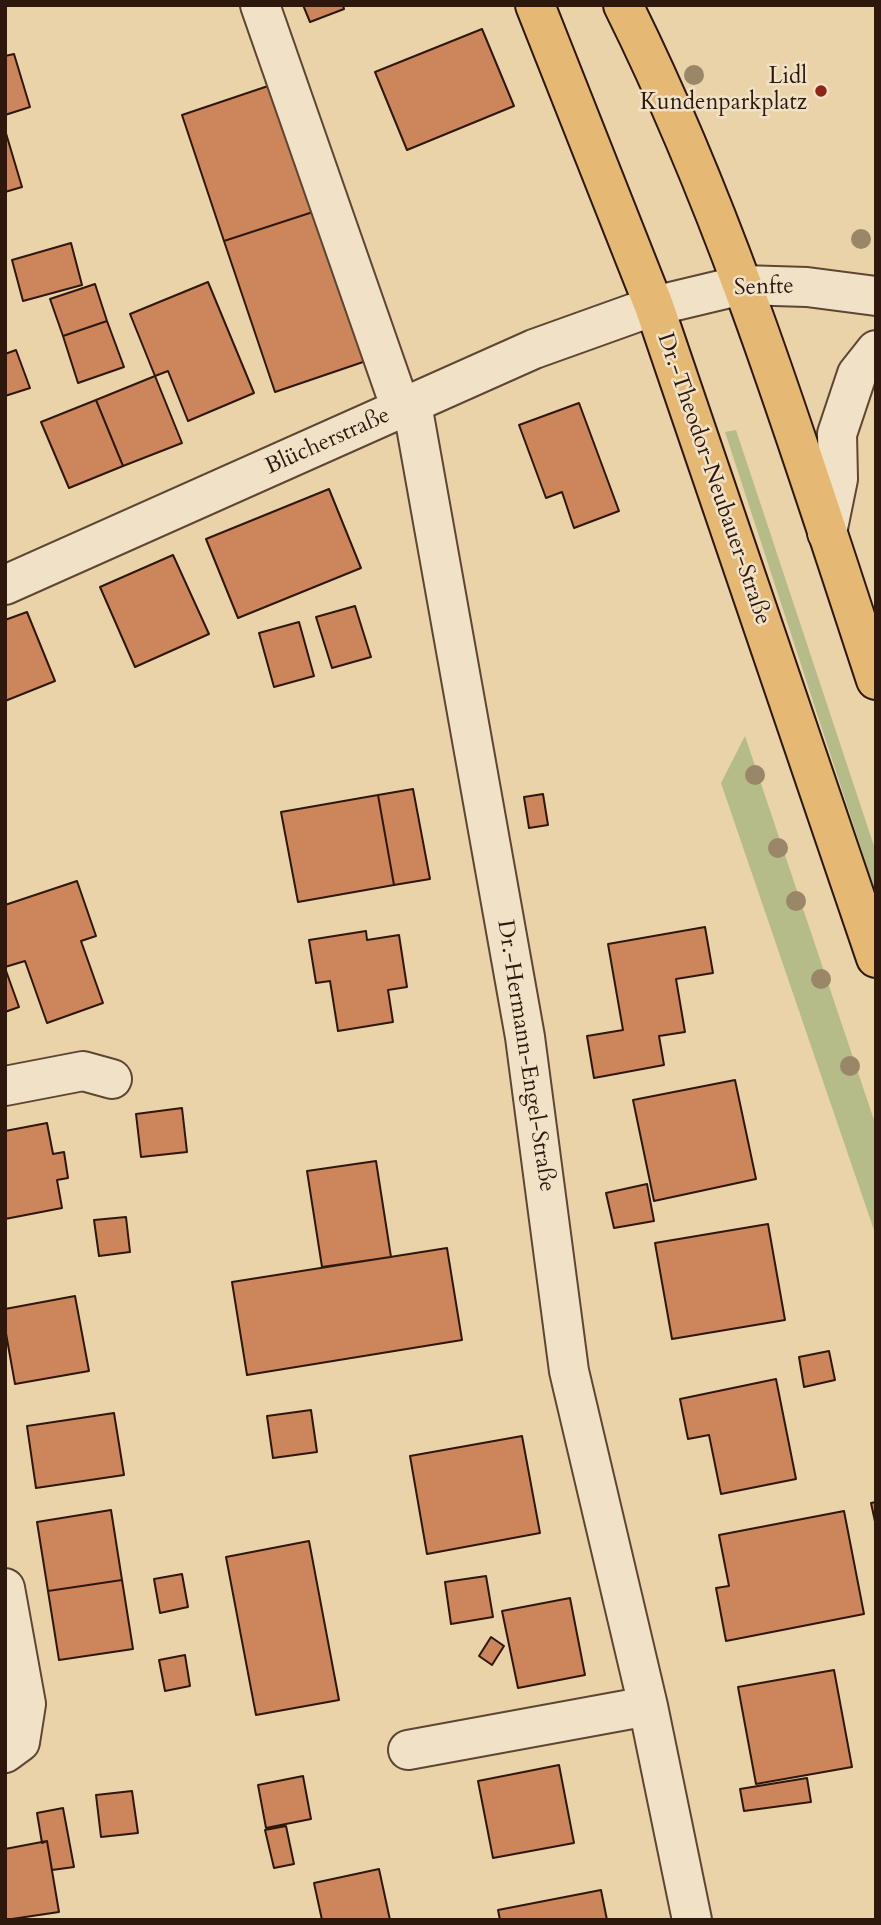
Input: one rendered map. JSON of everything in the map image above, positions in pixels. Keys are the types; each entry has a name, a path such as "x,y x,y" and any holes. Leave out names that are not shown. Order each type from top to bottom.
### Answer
{"main road":[{"name":"Dr.-Theodor-Neubauer-Straße","path":"535,5 654,306 876,958"},
{"path":"623,5 686,143 742,285 876,680"}],"street":[{"name":"Dr.-Hermann-Engel-Straße","path":"260,5 406,407 525,1037 569,1371 648,1706 692,1920"},
{"name":"Senfte","path":"654,306 742,285 807,287 876,296"},
{"name":"Blücherstraße","path":"5,584 534,349 654,306"},
{"path":"827,533 838,479 837,433 857,374 876,349"},
{"path":"5,1086 83,1071 112,1079"},
{"path":"5,1588 26,1704 20,1742 5,1753"},
{"path":"408,1750 648,1706"}],"green space":[{"path":"736,430 876,852 876,894 725,432"},
{"path":"745,736 876,1126 876,1236 721,783"}],"building":[{"path":"303,5 343,5 344,9 310,22"},
{"path":"482,29 514,106 407,150 375,72"},
{"path":"14,54 30,107 5,115 5,56"},
{"path":"274,84 316,211 224,241 182,115"},
{"path":"5,130 22,187 5,192"},
{"path":"316,211 366,361 275,392 224,241"},
{"path":"71,243 82,285 23,301 12,260"},
{"path":"208,282 254,393 188,421 168,371 155,376 130,314"},
{"path":"95,284 107,321 63,336 50,299"},
{"path":"107,321 124,367 78,383 63,336"},
{"path":"16,350 30,388 5,396 5,354"},
{"path":"155,376 182,443 123,466 96,400"},
{"path":"96,400 123,466 69,488 41,422"},
{"path":"579,403 619,511 574,528 562,492 546,498 519,425"},
{"path":"329,489 361,568 238,618 206,539"},
{"path":"173,555 209,634 135,667 100,587"},
{"path":"355,606 371,657 332,668 316,617"},
{"path":"27,612 55,681 5,701 5,620"},
{"path":"299,622 314,676 274,687 259,633"},
{"path":"413,789 430,879 394,885 378,795"},
{"path":"543,794 548,825 529,828 524,797"},
{"path":"378,795 394,885 298,902 281,812"},
{"path":"77,881 96,936 81,941 103,1003 47,1023 25,961 5,967 5,905"},
{"path":"705,927 713,973 676,979 685,1032 659,1036 664,1065 594,1078 587,1036 623,1030 608,944"},
{"path":"366,931 367,940 399,935 407,987 388,990 393,1022 338,1031 330,981 316,983 309,940"},
{"path":"5,968 19,1007 5,1012"},
{"path":"735,1080 756,1179 654,1201 633,1100"},
{"path":"182,1108 187,1152 141,1157 136,1114"},
{"path":"47,1123 53,1154 64,1152 68,1178 57,1180 62,1208 5,1219 5,1131"},
{"path":"376,1161 391,1257 322,1267 307,1171"},
{"path":"647,1184 654,1221 614,1228 606,1193"},
{"path":"126,1217 130,1252 99,1256 94,1220"},
{"path":"768,1224 785,1320 672,1339 655,1243"},
{"path":"447,1248 462,1340 247,1375 232,1282"},
{"path":"75,1296 89,1371 15,1384 5,1328 5,1309"},
{"path":"829,1351 835,1380 804,1387 799,1357"},
{"path":"776,1379 796,1479 721,1494 709,1435 688,1439 680,1399"},
{"path":"311,1410 317,1452 273,1458 267,1416"},
{"path":"114,1413 124,1475 36,1488 27,1426"},
{"path":"522,1436 540,1533 427,1554 410,1456"},
{"path":"876,1502 876,1526 871,1503"},
{"path":"111,1510 122,1580 48,1591 37,1522"},
{"path":"844,1511 864,1614 726,1641 716,1588 729,1586 719,1535"},
{"path":"309,1541 339,1700 256,1715 226,1557"},
{"path":"182,1574 188,1607 160,1613 154,1579"},
{"path":"486,1576 493,1617 451,1624 445,1582"},
{"path":"122,1580 133,1649 59,1660 48,1591"},
{"path":"570,1598 585,1675 518,1688 502,1611"},
{"path":"491,1637 504,1646 492,1665 479,1656"},
{"path":"185,1655 190,1686 165,1691 159,1660"},
{"path":"834,1670 852,1767 756,1784 738,1687"},
{"path":"559,1765 574,1843 493,1858 478,1781"},
{"path":"303,1776 311,1819 266,1828 258,1785"},
{"path":"807,1778 811,1802 744,1811 740,1789"},
{"path":"132,1791 138,1833 101,1837 96,1795"},
{"path":"63,1808 74,1867 52,1870 47,1841 42,1843 37,1813"},
{"path":"286,1826 294,1864 274,1868 265,1830"},
{"path":"47,1841 59,1912 5,1920 5,1849"},
{"path":"379,1869 390,1920 322,1920 314,1883"},
{"path":"601,1890 607,1920 500,1920 498,1910"}],"place":[{"name":"Lidl Kundenparkplatz","path":"821,91"}]}
